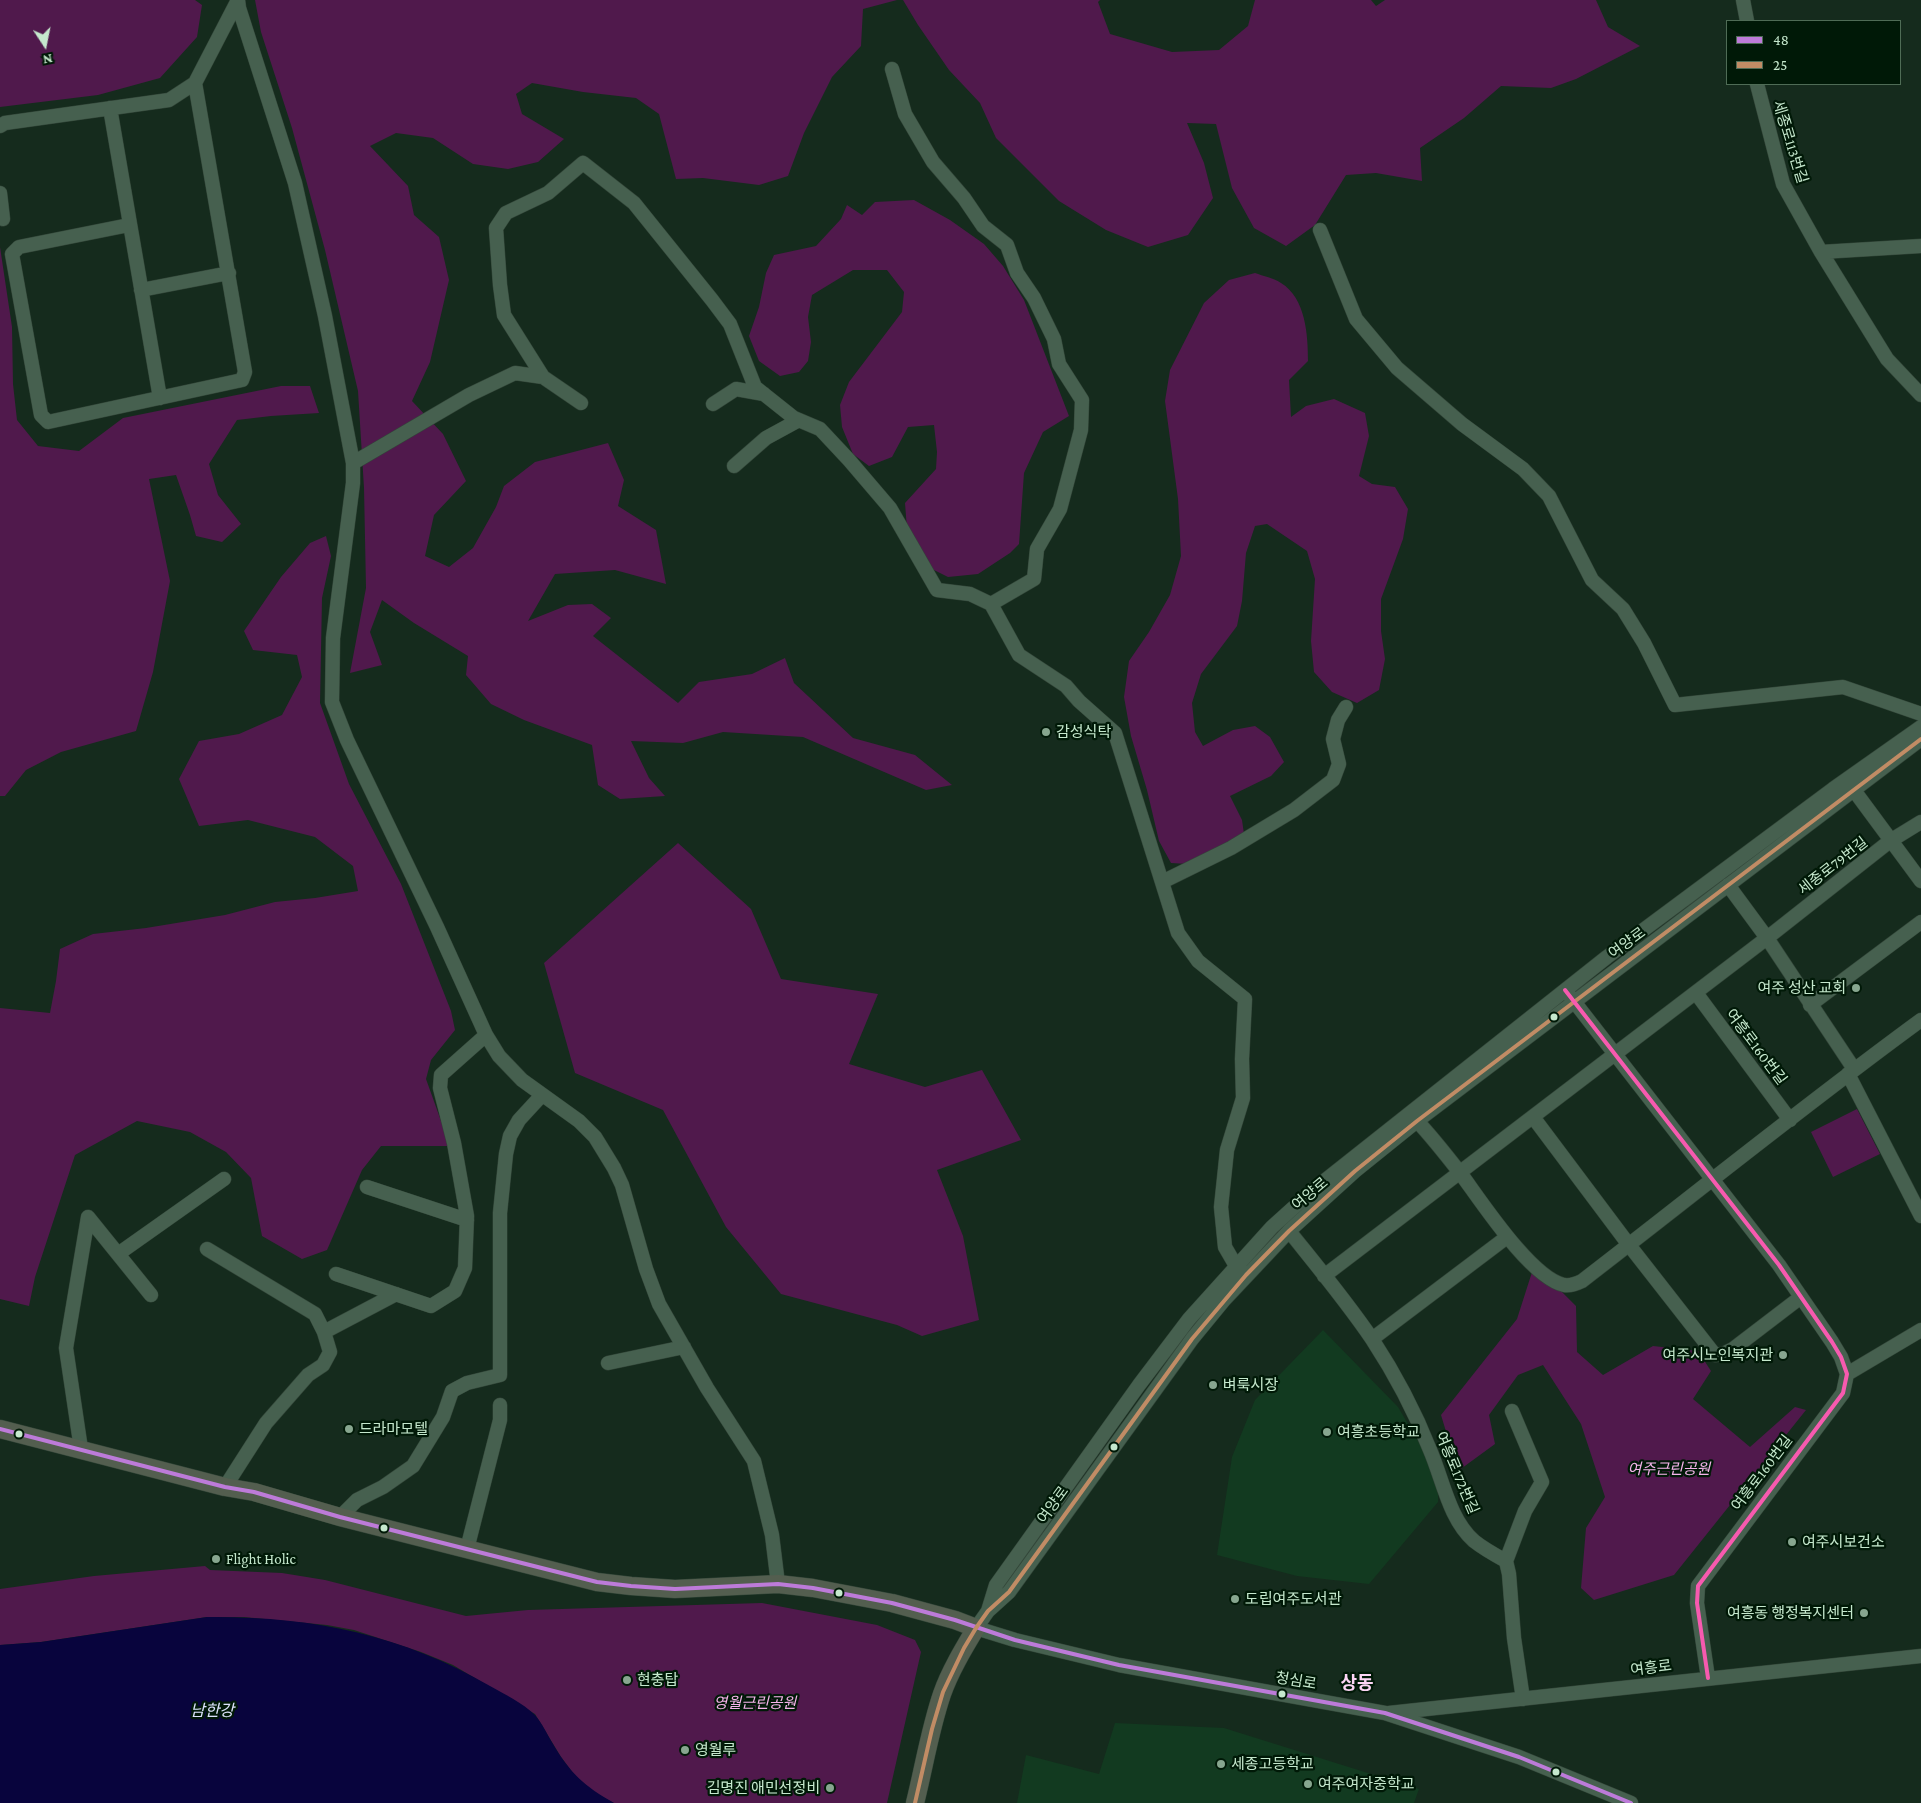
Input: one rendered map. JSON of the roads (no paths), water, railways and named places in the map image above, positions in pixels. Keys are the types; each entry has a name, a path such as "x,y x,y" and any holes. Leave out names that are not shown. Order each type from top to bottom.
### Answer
{"main road":[{"path":"0,1429 254,1492 340,1517 597,1582 675,1589 778,1584 813,1588 892,1603 976,1628"},
{"name":"여양로","path":"916,1803 932,1729 943,1692 976,1628"}],"street":[{"path":"0,126 5,123 169,100 195,83 238,0"},
{"path":"238,0 238,8 294,183 325,316 353,463 353,483 333,638 332,702 347,740 437,927 486,1035 499,1056 516,1074 579,1121 604,1149 622,1185 646,1269 659,1304 707,1388 754,1461 772,1535 778,1584"},
{"path":"1743,0 1747,20"},
{"path":"892,69 905,114 932,162 964,198 983,226 1007,245 1018,273 1034,298 1054,339 1059,364 1082,400 1081,430 1060,509 1038,549 1034,579 991,604"},
{"path":"129,225 19,246 12,254 41,415 48,422 242,380 245,372 195,83"},
{"name":"세종로113번길","path":"1757,85 1783,184 1821,252 1887,359 1921,395"},
{"path":"110,108 160,398"},
{"path":"581,403 543,377 504,315 496,228 506,214 548,192 583,163 634,202 712,300 730,324 755,387 794,418 820,430 849,460 890,508 937,590 970,594 991,604 1019,655 1066,686 1079,701 1115,733 1178,933 1198,961 1245,999 1242,1059 1244,1098 1227,1150 1221,1207 1225,1247 1241,1271"},
{"path":"0,193 3,219"},
{"path":"1320,230 1356,319 1397,368 1462,424 1523,469 1549,496 1592,580 1623,609 1644,643 1675,705 1843,687 1921,714"},
{"path":"1821,252 1921,246"},
{"path":"141,290 229,273"},
{"path":"353,463 469,395 515,373 543,377"},
{"path":"713,404 736,389 765,395"},
{"path":"734,466 766,438 799,420"},
{"path":"1162,882 1231,848 1294,810 1332,780 1339,764 1333,739 1338,720 1346,706"},
{"name":"여양로","path":"1241,1271 1289,1231 1355,1171 1570,996 1607,957 1832,789 1921,726"},
{"name":"여양로","path":"976,1628 988,1611 1009,1592 1272,1226 1313,1190 1570,996 1728,886 1921,739"},
{"path":"1853,789 1921,881"},
{"name":"세종로79번길","path":"1767,938 1890,841 1921,822"},
{"path":"1728,886 1767,938 1851,1072 1921,1216"},
{"path":"1810,1005 1921,922"},
{"path":"1324,1276 1767,938"},
{"name":"여흥로160번길","path":"1696,993 1790,1120"},
{"path":"1570,996 1779,1265 1832,1342 1847,1374 1921,1330"},
{"path":"1417,1121 1460,1173 1507,1238 1553,1280 1564,1285 1576,1284 1921,1020"},
{"path":"336,1274 431,1306 455,1291 465,1268 467,1220 454,1143 440,1088 441,1075 486,1035"},
{"path":"340,1517 357,1500 383,1486 413,1466 443,1417 452,1391 467,1382 500,1375 500,1213 506,1154 510,1136 519,1120 542,1095"},
{"path":"1533,1117 1629,1245 1715,1354 1723,1354 1733,1349 1801,1297"},
{"path":"118,1254 224,1179"},
{"path":"367,1186 467,1220"},
{"path":"81,1449 66,1348 88,1218 151,1295"},
{"name":"여흥로172번길","path":"1289,1231 1372,1340 1414,1412 1431,1451 1445,1492 1462,1525 1473,1540 1506,1561"},
{"path":"1372,1340 1507,1238"},
{"path":"207,1249 315,1314 324,1332 330,1352 323,1364 308,1375 266,1423 225,1486"},
{"path":"324,1332 396,1294"},
{"path":"608,1363 684,1347"},
{"name":"여흥로160번길","path":"1708,1678 1697,1602 1698,1586 1843,1392 1847,1374"},
{"path":"466,1549 500,1420 500,1406"},
{"path":"1512,1411 1542,1482 1525,1510 1506,1561 1510,1574 1514,1638 1523,1699"},
{"name":"청심로","path":"976,1628 1015,1640 1119,1665 1386,1713 1519,1757 1631,1803"},
{"name":"여흥로","path":"1386,1713 1921,1656"}],"water":[{"name":"남한강","path":"207,1617 282,1620 354,1632 389,1641 457,1668 513,1699 535,1715 572,1771 586,1785 614,1803 0,1803 0,1645 41,1642"}],"place":[{"name":"감성식탁","path":"1046,732"},
{"name":"여주 성산 교회","path":"1856,988"},
{"name":"여주시노인복지관","path":"1783,1355"},
{"name":"벼룩시장","path":"1213,1385"},
{"name":"드라마모텔","path":"349,1429"},
{"name":"여흥초등학교","path":"1327,1432"},
{"name":"여주시보건소","path":"1792,1542"},
{"name":"Flight Holic","path":"216,1559"},
{"name":"도립여주도서관","path":"1235,1599"},
{"name":"여흥동 행정복지센터","path":"1864,1613"},
{"name":"현충탑","path":"627,1680"},
{"name":"영월루","path":"685,1750"},
{"name":"세종고등학교","path":"1221,1764"},
{"name":"여주여자중학교","path":"1308,1784"},
{"name":"김명진 애민선정비","path":"830,1788"}],"district":[{"name":"상동","path":"1357,1683"}],"park label":[{"name":"여주근린공원","path":"1669,1469"},
{"name":"영월근린공원","path":"755,1703"}]}
